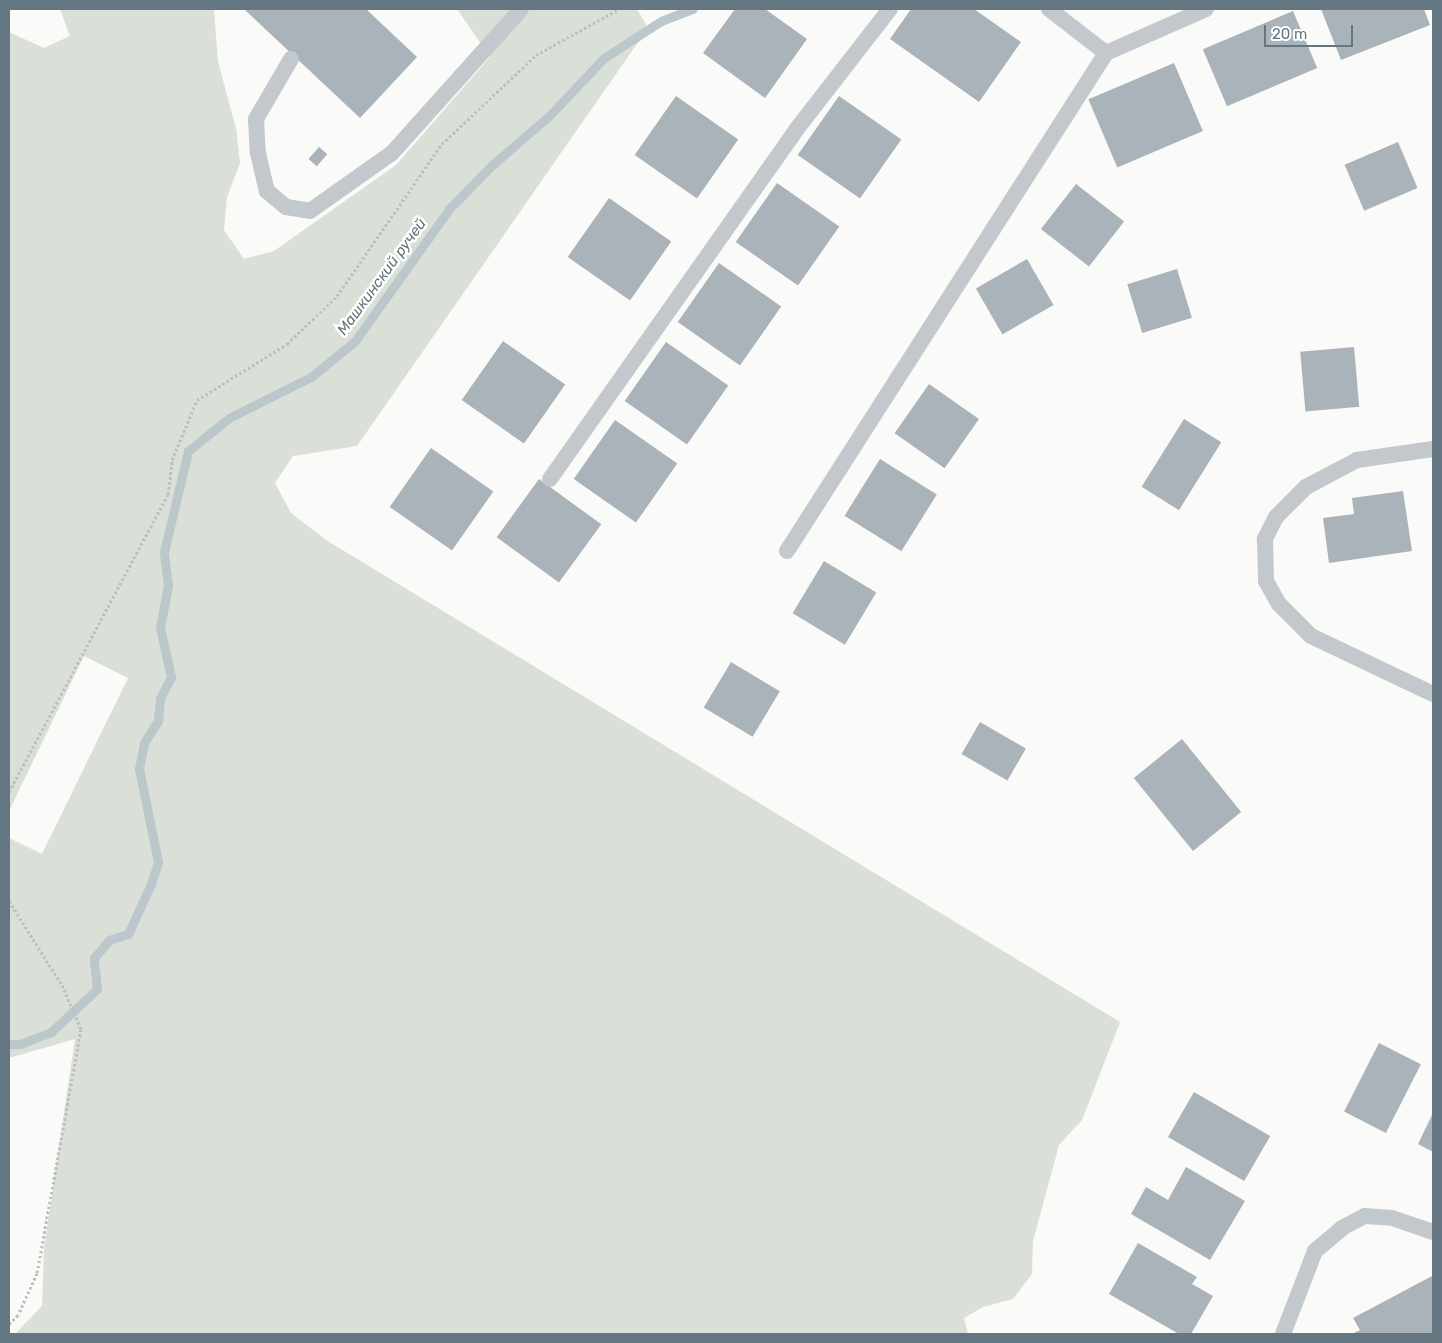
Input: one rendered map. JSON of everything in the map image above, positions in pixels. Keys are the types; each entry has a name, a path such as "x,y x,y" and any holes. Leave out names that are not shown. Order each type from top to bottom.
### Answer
{"lane":[{"path":"291,59 256,118 258,153 268,191 286,207 310,211 392,153 521,9"},
{"path":"550,479 796,130 890,9"},
{"path":"1048,9 1106,53"},
{"path":"787,551 1106,53 1206,9"},
{"path":"1433,449 1356,460 1306,486 1276,517 1266,539 1266,581 1279,604 1311,636 1433,694"},
{"path":"1283,1334 1315,1251 1342,1228 1365,1216 1392,1218 1433,1232"}],"path":[{"path":"9,792 168,494 172,460 197,400 287,344 337,296 442,144 536,54 619,9"},
{"path":"9,901 62,985 81,1029 37,1273 18,1315 9,1324"}],"shaded area":[{"path":"60,9 214,9 218,62 236,128 240,163 227,197 224,230 244,259 274,251 396,165 490,57 457,9 637,9 648,28 357,446 293,456 275,483 291,513 326,540 1120,1022 1082,1120 1059,1145 1033,1241 1032,1274 1013,1299 983,1307 964,1318 968,1334 15,1334 42,1306 44,1248 75,1039 9,1058 9,838 42,854 128,678 84,656 9,811 9,32 44,48 70,36"}],"building":[{"path":"244,9 366,9 417,57 360,118"},
{"path":"735,9 765,9 807,39 765,98 703,53"},
{"path":"911,9 974,9 1021,42 979,102 890,39"},
{"path":"1321,9 1424,9 1430,25 1341,60"},
{"path":"1293,11 1317,68 1227,106 1203,49"},
{"path":"1174,63 1203,131 1117,167 1088,99"},
{"path":"676,96 738,140 697,199 635,155"},
{"path":"839,96 901,140 860,199 798,155"},
{"path":"1398,142 1418,188 1364,211 1345,165"},
{"path":"319,147 327,154 317,166 309,159"},
{"path":"777,183 839,227 798,286 736,242"},
{"path":"1076,184 1124,222 1089,266 1041,229"},
{"path":"609,198 671,242 630,301 568,257"},
{"path":"1027,259 1054,305 1002,334 976,289"},
{"path":"719,263 781,307 740,366 678,322"},
{"path":"1177,269 1192,318 1142,333 1127,284"},
{"path":"503,341 565,385 524,444 462,400"},
{"path":"666,342 728,386 687,445 625,401"},
{"path":"1354,347 1359,407 1305,411 1300,352"},
{"path":"929,384 979,419 945,468 895,433"},
{"path":"1184,419 1221,442 1179,510 1142,487"},
{"path":"615,420 677,464 636,523 574,479"},
{"path":"431,448 493,492 452,551 390,507"},
{"path":"880,459 937,495 901,551 844,516"},
{"path":"539,479 601,524 559,583 497,537"},
{"path":"1403,491 1412,551 1329,563 1323,518 1354,514 1352,498"},
{"path":"824,561 876,592 845,645 793,613"},
{"path":"731,662 780,691 753,737 704,707"},
{"path":"980,722 1026,748 1007,781 962,754"},
{"path":"1182,739 1241,812 1193,851 1134,778"},
{"path":"1379,1043 1421,1064 1386,1133 1344,1112"},
{"path":"1194,1092 1270,1136 1244,1181 1168,1137"},
{"path":"1433,1113 1433,1152 1418,1144"},
{"path":"1186,1167 1245,1201 1210,1260 1131,1214 1146,1187 1168,1200"},
{"path":"1138,1243 1197,1277 1192,1284 1213,1296 1191,1334 1179,1334 1109,1294"},
{"path":"1432,1276 1433,1334 1352,1334 1360,1330 1353,1318"}],"waterway":[{"name":"Машкинский ручей","path":"9,1044 20,1044 51,1032 97,989 94,958 109,940 128,934 151,884 158,862 139,769 144,743 158,721 160,698 171,677 160,627 168,586 164,552 188,451 229,418 311,377 355,341 449,209 491,166 549,116 604,58 661,21 693,9"}]}
